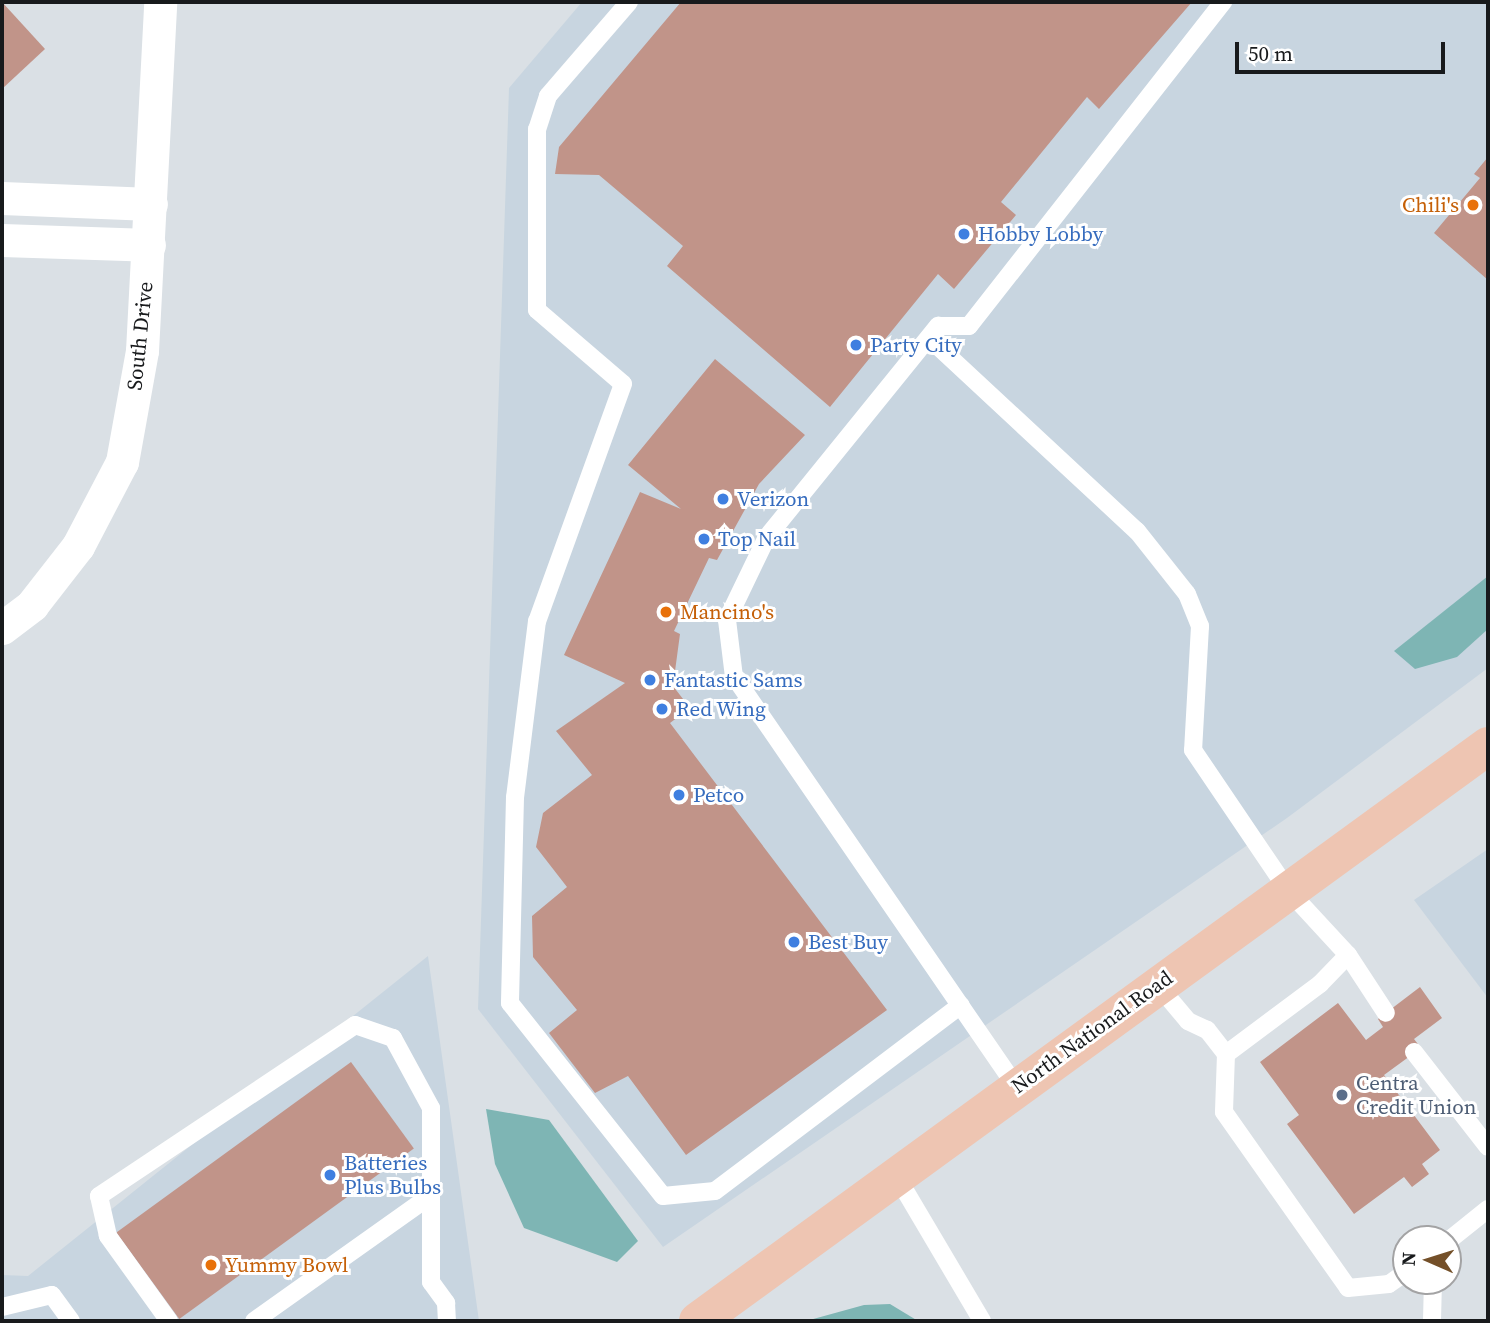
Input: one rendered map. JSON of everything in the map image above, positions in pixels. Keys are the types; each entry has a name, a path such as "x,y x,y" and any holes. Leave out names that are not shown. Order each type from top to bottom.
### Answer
{"main road":[{"name":"North National Road","path":"698,1321 1287,889 1488,746"}],"street":[{"name":"South Drive","path":"2,628 32,605 78,546 122,462 142,351 160,2"},
{"path":"2,198 151,205"},
{"path":"2,240 149,245"}],"lane":[{"path":"629,2 548,96 537,129 537,310 624,384 537,621 515,797 510,1003 663,1196 715,1191 961,1005"},
{"path":"1017,1088 734,677 727,620 767,537 938,326 969,326 1223,2"},
{"path":"929,338 1137,531 1188,594 1200,626 1193,750 1287,889 1348,955 1386,1013"},
{"path":"1226,1054 1320,984 1348,955"},
{"path":"1157,984 1188,1021 1208,1030 1226,1054 1224,1112 1348,1288 1392,1282"},
{"path":"169,1321 108,1236 99,1196 355,1025 393,1038 431,1108 431,1282 446,1303 447,1321"},
{"path":"1414,1052 1488,1147"},
{"path":"897,1177 982,1321"},
{"path":"254,1321 430,1195"},
{"path":"1462,1230 1488,1209"},
{"path":"2,1307 52,1295 71,1321"},
{"path":"1432,1321 1433,1295"}],"shaded area":[{"path":"582,2 1488,2 1488,668 1287,818 663,1247 478,1009 509,88"},
{"path":"1488,849 1488,998 1414,900"},
{"path":"428,956 479,1321 2,1321 2,1275 28,1276"}],"water":[{"path":"1488,576 1488,629 1457,657 1415,669 1394,651"},
{"path":"486,1109 549,1120 638,1241 617,1262 524,1228 495,1164"},
{"path":"890,1304 918,1321 806,1321 864,1305"}],"building":[{"path":"2,2 45,49 2,89"},
{"path":"681,2 1192,2 1099,109 1087,97 1001,202 1016,215 954,289 938,274 830,407 667,266 683,246 599,175 555,174 559,147"},
{"name":"Chili's","path":"1488,157 1488,280 1434,233 1480,178 1474,174"},
{"path":"715,359 805,435 759,484 717,560 709,558 674,631 680,634 673,686 690,708 670,723 887,1010 686,1155 628,1076 595,1093 549,1033 577,1010 533,957 532,916 567,887 536,847 543,813 592,775 556,731 625,683 564,655 640,492 681,509 628,465"},
{"name":"Centra Credit Union","path":"1420,987 1442,1018 1414,1039 1421,1048 1384,1075 1440,1150 1422,1164 1429,1174 1412,1187 1404,1177 1354,1214 1287,1124 1299,1115 1260,1062 1338,1003 1366,1040 1383,1027 1378,1019"},
{"path":"351,1062 414,1149 179,1319 116,1232"}],"place":[{"name":"Chili's","path":"1473,205"},
{"name":"Hobby Lobby","path":"964,234"},
{"name":"Party City","path":"856,345"},
{"name":"Verizon","path":"723,499"},
{"name":"Top Nail","path":"704,539"},
{"name":"Mancino's","path":"666,612"},
{"name":"Fantastic Sams","path":"650,680"},
{"name":"Red Wing","path":"662,709"},
{"name":"Petco","path":"679,795"},
{"name":"Best Buy","path":"794,942"},
{"name":"Centra Credit Union","path":"1342,1095"},
{"name":"Batteries Plus Bulbs","path":"330,1175"},
{"name":"Yummy Bowl","path":"211,1265"}]}
